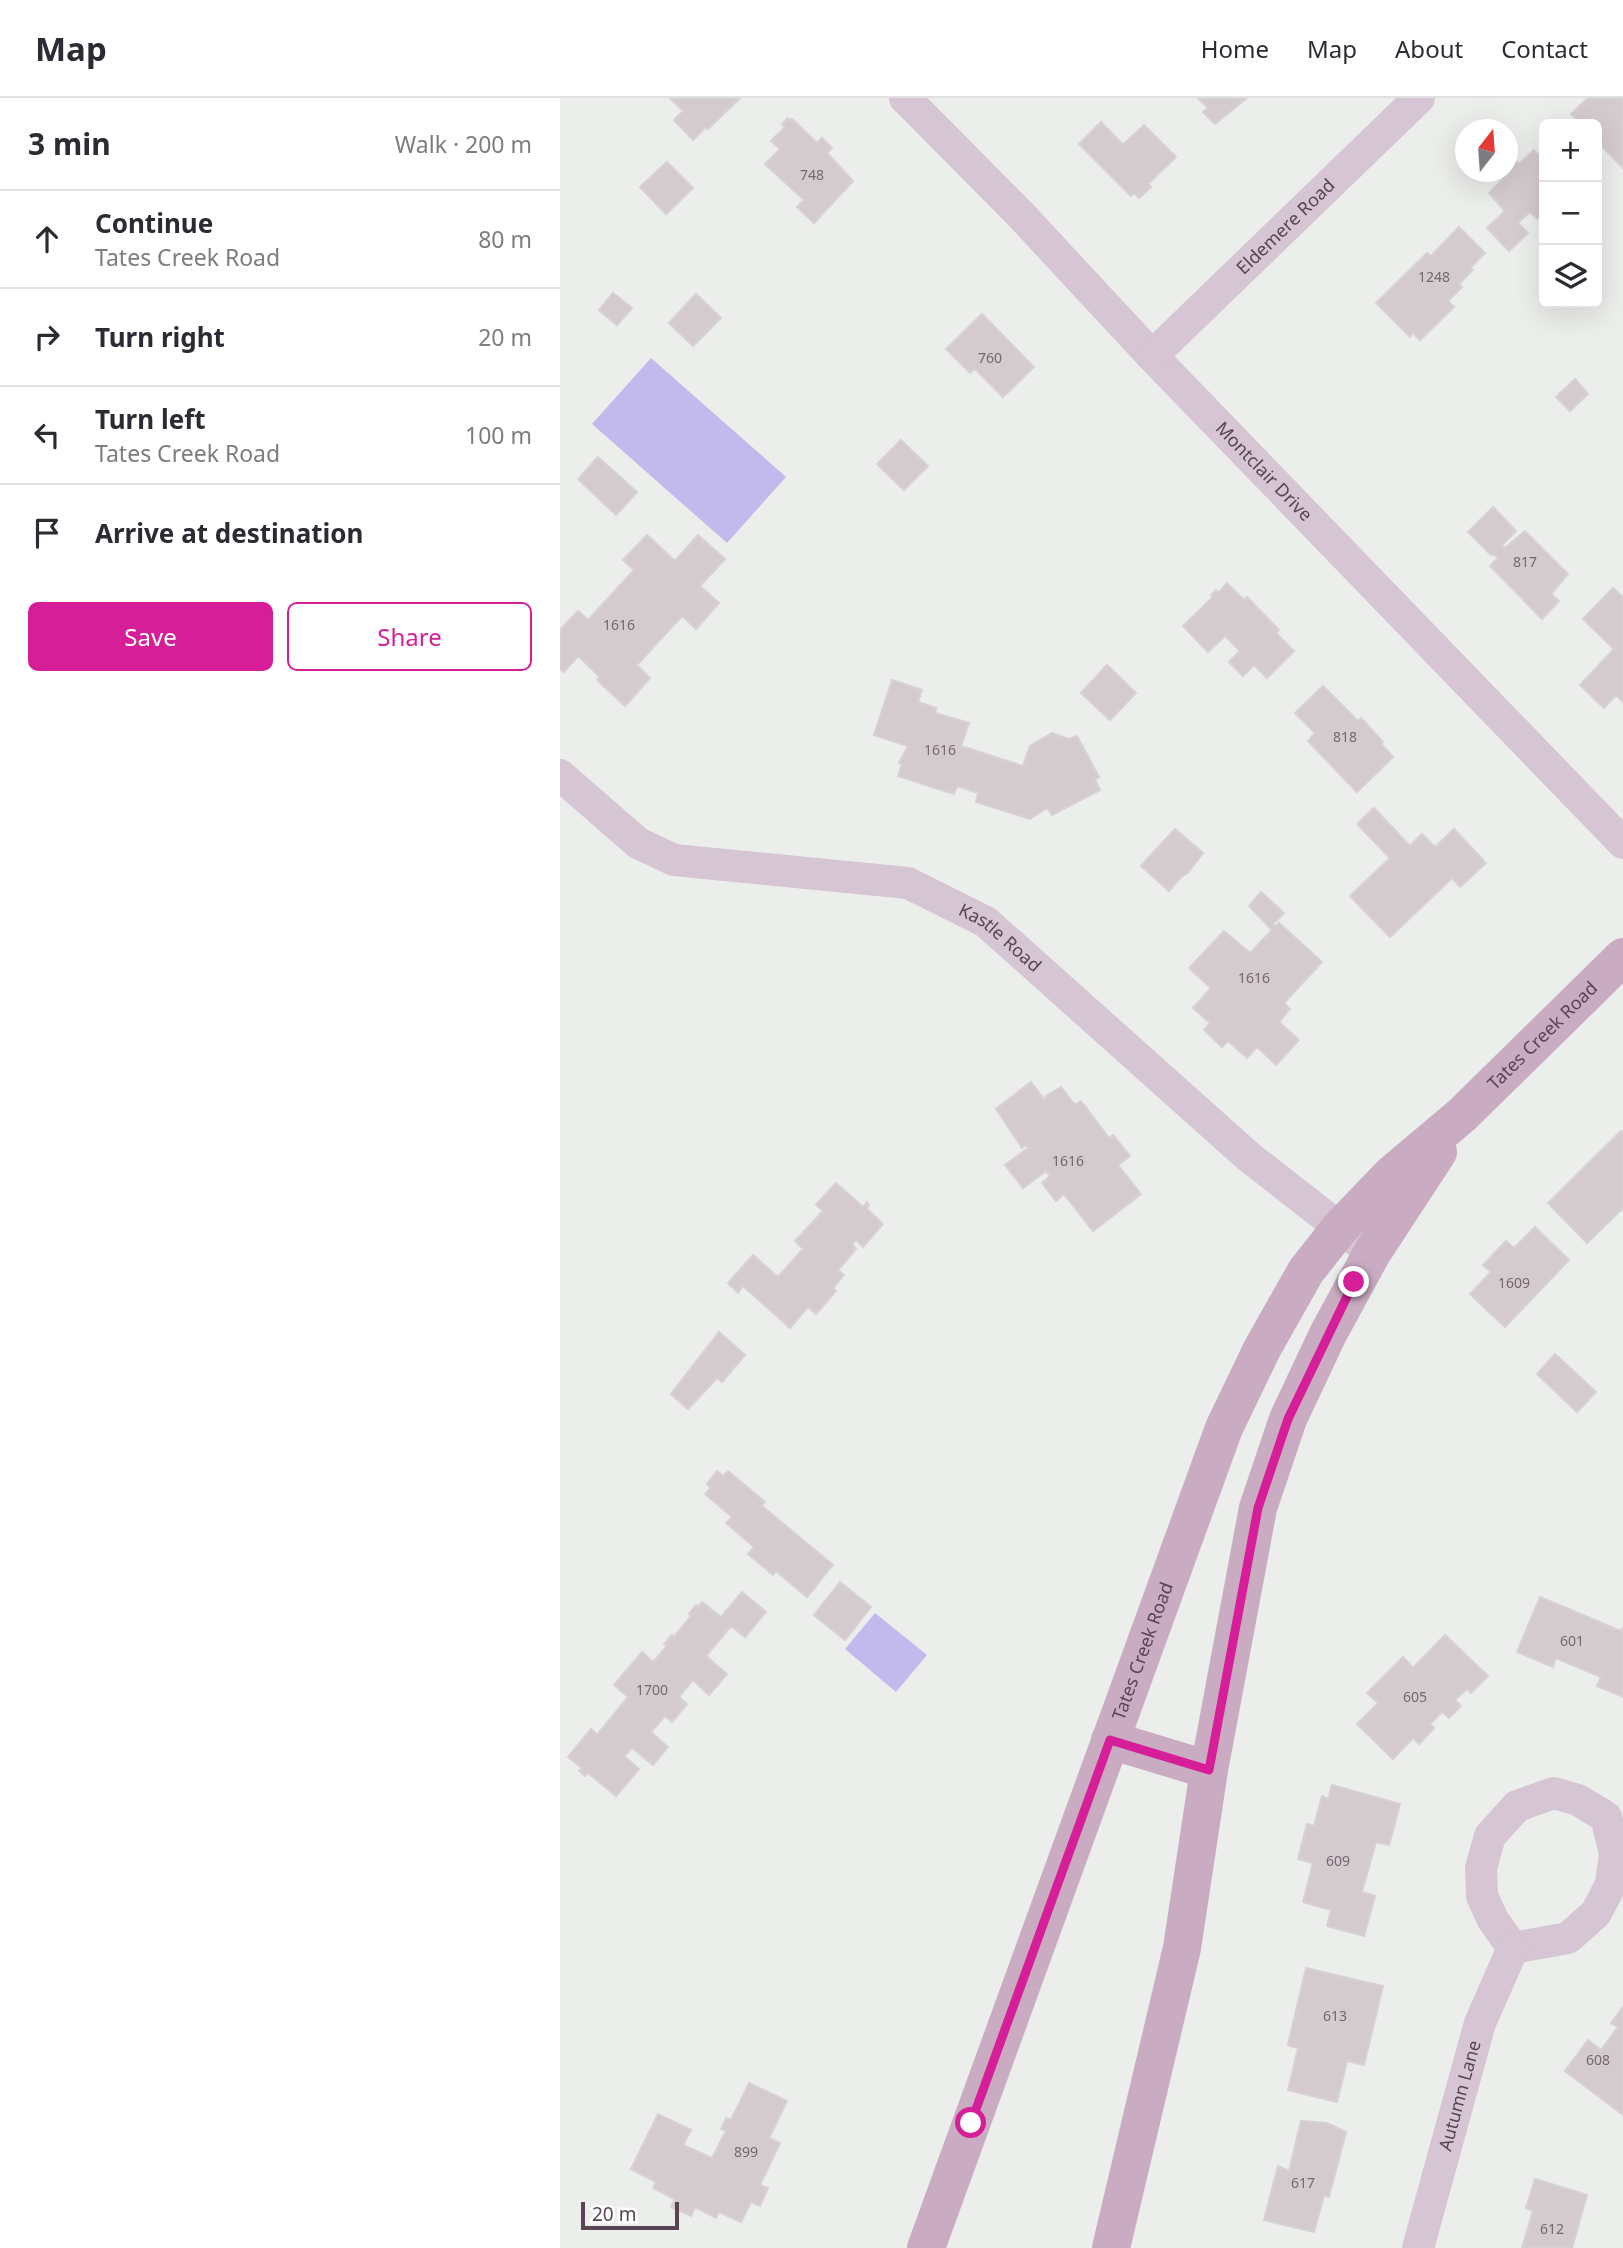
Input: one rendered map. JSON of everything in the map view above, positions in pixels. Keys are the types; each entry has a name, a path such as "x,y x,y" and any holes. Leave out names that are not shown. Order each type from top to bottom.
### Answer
{"main road":[{"name":"Tates Creek Road","path":"926,2248 1224,1428 1262,1349 1306,1271 1340,1228 1392,1174 1462,1115 1623,957"},
{"name":"Tates Creek Road","path":"1111,2248 1182,1948 1209,1770 1258,1508 1288,1419 1328,1334 1372,1253 1462,1115"},
{"path":"1110,1740 1209,1770"}],"street":[{"name":"Montclair Drive","path":"905,98 1020,214 1152,356 1623,843"},
{"name":"Eldemere Road","path":"1152,356 1419,98"},
{"name":"Kastle Road","path":"560,775 638,843 674,860 908,883 986,922 1249,1157 1372,1253"},
{"path":"1554,1793 1578,1800 1605,1817 1615,1853 1611,1884 1596,1913 1569,1938 1513,1948 1493,1920 1482,1896 1481,1868 1490,1836 1517,1806 1554,1793"},
{"name":"Autumn Lane","path":"1418,2248 1480,2023 1513,1948"}],"shaded area":[{"path":"651,358 786,477 727,543 592,424"},
{"path":"875,1613 927,1655 896,1692 845,1649"}],"building":[{"path":"670,98 740,98 693,140 674,120 683,111"},
{"path":"1198,98 1246,99 1215,124 1203,112 1208,108"},
{"path":"1588,98 1623,98 1623,168 1602,146 1602,119 1576,119 1571,114"},
{"path":"788,118 817,143 822,138 832,148 827,153 853,181 814,223 797,207 804,200 765,164 780,149 771,141 785,127 782,124"},
{"path":"1101,122 1123,145 1144,125 1176,157 1148,184 1151,187 1139,198 1134,193 1131,196 1079,144"},
{"path":"1534,150 1539,156 1539,217 1537,219 1530,212 1518,223 1528,233 1509,251 1487,228 1505,211 1489,193 1500,182 1518,182 1519,164"},
{"path":"667,162 693,188 666,214 640,187"},
{"path":"1459,227 1485,253 1470,268 1473,270 1459,284 1462,287 1448,301 1454,307 1420,340 1413,333 1410,337 1376,303 1427,253 1431,256"},
{"path":"613,293 632,308 617,325 599,310"},
{"path":"696,294 721,318 693,346 669,323"},
{"path":"982,314 1034,367 1003,397 975,369 970,373 946,349"},
{"path":"1575,379 1588,394 1570,411 1556,397"},
{"path":"901,440 928,466 904,490 877,464"},
{"path":"598,457 637,492 616,515 578,479"},
{"path":"1493,507 1516,531 1502,545 1505,548 1525,531 1568,574 1551,594 1559,601 1542,619 1490,566 1498,558 1491,555 1468,532"},
{"path":"647,535 675,561 698,535 725,559 700,586 719,603 696,629 682,616 637,665 650,678 625,706 597,680 600,677 578,656 564,672 560,669 560,630 578,611 588,620 634,570 623,560"},
{"path":"1227,583 1244,600 1247,597 1279,630 1276,633 1294,651 1267,678 1254,665 1243,676 1229,662 1240,651 1225,636 1208,652 1183,626 1213,597 1211,595 1216,590 1218,593"},
{"path":"1613,588 1623,597 1623,702 1616,695 1604,708 1580,685 1614,649 1583,619"},
{"path":"1107,665 1136,693 1110,720 1081,693"},
{"path":"892,680 922,690 918,702 936,708 935,713 969,723 961,746 1023,766 1030,746 1052,733 1069,739 1077,736 1099,777 1095,780 1100,790 1052,815 1047,808 1030,819 976,802 978,793 957,786 954,794 898,776 902,764 899,763 908,746 874,735"},
{"path":"1323,686 1358,721 1361,718 1393,757 1357,792 1308,741 1315,733 1295,713"},
{"path":"1374,808 1410,846 1422,834 1435,847 1454,829 1486,863 1460,887 1452,878 1390,937 1350,896 1390,858 1357,824"},
{"path":"1175,829 1203,853 1188,873 1169,891 1141,866"},
{"path":"1261,892 1284,913 1273,924 1276,926 1279,923 1322,962 1284,1003 1290,1009 1279,1022 1299,1040 1276,1065 1257,1047 1247,1058 1228,1041 1222,1047 1204,1030 1210,1023 1193,1008 1211,988 1189,968 1224,931 1250,953 1272,930 1249,906"},
{"path":"1031,1082 1045,1100 1046,1096 1061,1087 1075,1105 1081,1101 1109,1138 1113,1135 1130,1156 1118,1165 1141,1194 1093,1231 1064,1194 1056,1201 1042,1183 1050,1176 1046,1171 1023,1188 1005,1165 1028,1148 1026,1145 1022,1148 996,1109"},
{"path":"1621,1131 1623,1208 1587,1243 1548,1203"},
{"path":"836,1183 863,1207 867,1202 869,1205 866,1208 883,1224 863,1247 856,1240 852,1244 856,1249 838,1270 844,1275 833,1288 836,1291 816,1314 808,1307 790,1328 743,1286 738,1293 728,1283 753,1255 778,1277 803,1249 795,1241 823,1211 816,1205"},
{"path":"1535,1227 1569,1260 1505,1327 1470,1294 1491,1272 1483,1265 1506,1241 1514,1248"},
{"path":"719,1332 745,1355 722,1382 717,1378 688,1409 671,1394"},
{"path":"1555,1354 1596,1392 1577,1412 1537,1374"},
{"path":"717,1471 723,1476 728,1471 765,1502 762,1506 833,1565 807,1597 776,1571 773,1575 748,1554 754,1547 726,1523 732,1517 705,1494 711,1488 707,1484"},
{"path":"840,1582 871,1607 845,1640 814,1615"},
{"path":"742,1592 766,1612 745,1637 731,1626 706,1656 727,1674 709,1695 693,1680 679,1697 687,1704 672,1722 665,1716 651,1732 668,1747 653,1765 632,1748 624,1756 639,1769 616,1796 588,1773 585,1776 579,1771 582,1768 568,1757 591,1729 597,1735 628,1697 614,1685 642,1652 653,1662 667,1646 664,1644 672,1635 674,1637 691,1616 689,1614 696,1605 698,1607 702,1602 721,1617"},
{"path":"1540,1597 1621,1631 1623,1627 1623,1697 1597,1686 1601,1677 1556,1658 1553,1667 1517,1652"},
{"path":"1445,1635 1488,1676 1471,1693 1467,1689 1455,1700 1461,1706 1449,1718 1442,1712 1430,1724 1434,1728 1419,1744 1413,1738 1393,1759 1357,1724 1378,1703 1367,1693 1403,1657 1413,1668"},
{"path":"1332,1785 1400,1804 1389,1845 1376,1842 1362,1892 1375,1896 1364,1936 1327,1926 1331,1910 1303,1902 1313,1863 1298,1859 1307,1824 1314,1826 1322,1796 1328,1799"},
{"path":"1306,1968 1383,1986 1364,2065 1347,2061 1337,2102 1288,2090 1298,2048 1288,2045"},
{"path":"1623,2007 1623,2115 1565,2071 1588,2040 1601,2050 1618,2027 1611,2023"},
{"path":"749,2083 787,2101 769,2138 780,2143 760,2185 768,2188 760,2206 751,2202 741,2222 719,2212 716,2218 695,2207 691,2216 671,2207 675,2199 653,2188 656,2182 631,2169 658,2114 691,2130 683,2145 712,2158 726,2131 721,2129 726,2118 731,2120"},
{"path":"1301,2121 1327,2123 1346,2132 1329,2197 1324,2195 1314,2232 1264,2220 1278,2166 1289,2171"},
{"path":"1535,2179 1587,2195 1572,2248 1522,2248 1533,2211 1526,2208"}],"route":[{"path":"971,2123 1110,1740 1209,1770 1258,1508 1288,1419 1354,1282"}]}
